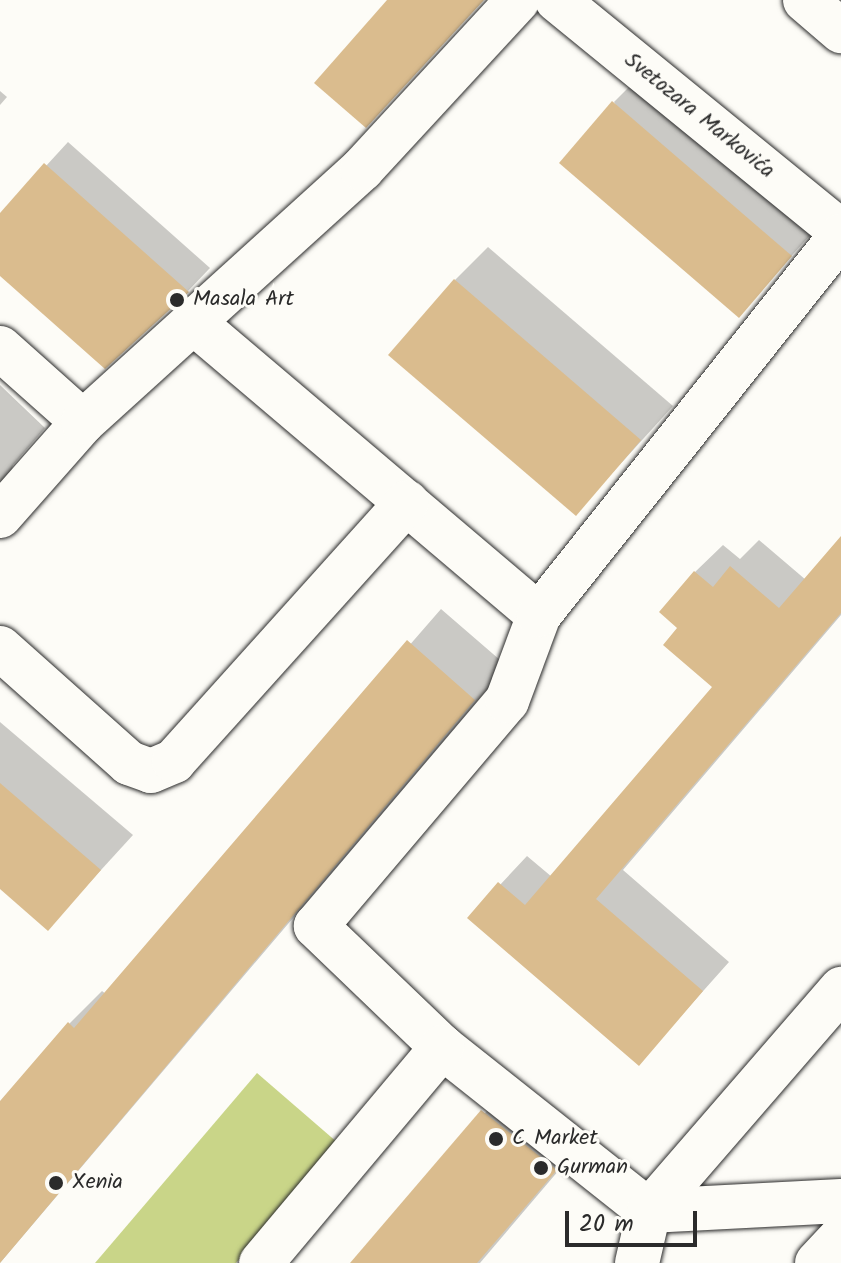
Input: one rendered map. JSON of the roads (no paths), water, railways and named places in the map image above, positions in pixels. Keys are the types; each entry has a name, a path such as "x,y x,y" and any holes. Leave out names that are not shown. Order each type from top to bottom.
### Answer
{"street":[{"path":"0,516 83,422 362,169 518,0"},
{"name":"Svetozara Markovića","path":"557,0 841,233"},
{"path":"805,0 841,31"},
{"path":"841,233 539,615 507,701 316,926 442,1047 649,1211 841,1201"},
{"path":"193,322 539,615"},
{"path":"0,348 83,422"},
{"path":"0,648 129,763 151,771 174,761 407,502"},
{"path":"637,1263 649,1211 841,989"},
{"path":"261,1263 442,1047"},
{"path":"817,1263 841,1237"}],"place":[{"name":"Masala Art","path":"177,300"},
{"name":"C Market","path":"496,1139"},
{"name":"Gurman","path":"541,1168"},
{"name":"Xenia","path":"56,1183"}]}
